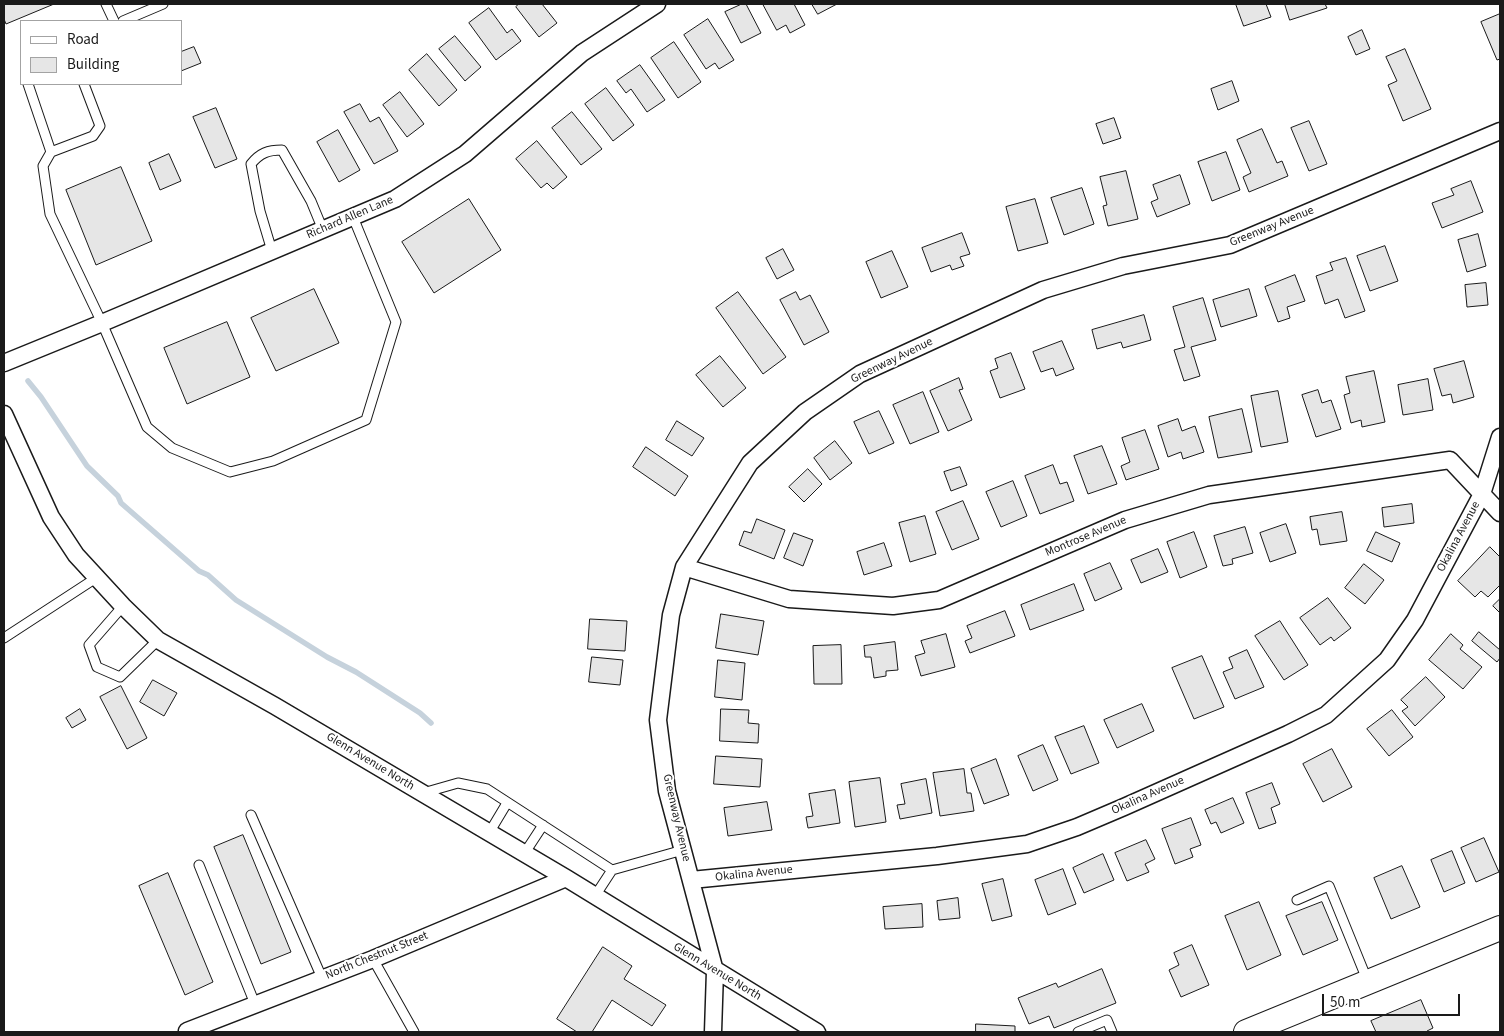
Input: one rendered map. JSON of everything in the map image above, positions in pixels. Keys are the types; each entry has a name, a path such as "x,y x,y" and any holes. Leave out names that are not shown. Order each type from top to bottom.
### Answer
{"main road":[{"path":"1246,1032 1500,928"}],"street":[{"name":"Richard Allen Lane","path":"4,363 102,324 395,199 464,154 582,53 657,4"},
{"name":"Greenway Avenue","path":"714,1032 715,971 667,791 658,720 670,615 684,567 750,463 805,412 860,374 1043,290 1123,266 1230,245 1500,132"},
{"name":"Glenn Avenue North","path":"4,414 51,517 76,555 123,606 158,640 566,878 817,1032"},
{"name":"Okalina Avenue","path":"691,880 937,856 1027,844 1077,827 1124,807 1288,734 1326,714 1387,660 1415,620 1482,494 1500,437"},
{"name":"Montrose Avenue","path":"684,567 789,599 893,606 939,600 1125,520 1209,495 1450,460 1482,494"},
{"path":"1482,494 1500,513"},
{"name":"North Chestnut Street","path":"187,1031 373,959 566,878"}],"lane":[{"path":"106,4 114,20"},
{"path":"125,20 163,4"},
{"path":"28,85 51,152"},
{"path":"84,85 100,126 93,136 51,152 43,166 50,214 102,324 147,427 172,448 230,472 273,461 366,420 396,322 353,217"},
{"path":"272,251 260,211 251,164 256,158 269,150 282,150 311,201 323,230"},
{"path":"4,638 96,578"},
{"path":"123,606 89,645 97,667 120,677 158,640"},
{"path":"423,794 458,783 487,790 612,870"},
{"path":"489,833 507,802"},
{"path":"251,815 322,978"},
{"path":"524,854 542,825"},
{"path":"595,896 612,870 683,850"},
{"path":"199,865 255,1004"},
{"path":"1297,900 1329,886 1368,982"},
{"path":"373,959 414,1032"},
{"path":"1078,1032 1107,1020 1112,1032"}],"building":[{"path":"4,4 54,4 6,24"},
{"path":"519,4 542,4 557,23 539,37 516,7"},
{"path":"746,4 761,33 741,43 725,12"},
{"path":"763,4 794,4 805,25 790,33 786,25 777,30"},
{"path":"812,4 837,4 818,14"},
{"path":"1236,4 1266,4 1271,17 1244,26"},
{"path":"1285,4 1325,4 1327,8 1290,20"},
{"path":"489,8 507,33 512,29 521,41 496,60 469,23"},
{"path":"1500,14 1500,59 1497,60 1481,22"},
{"path":"708,19 734,60 719,69 715,63 706,69 684,35"},
{"path":"1362,30 1370,49 1356,55 1348,37"},
{"path":"455,36 481,67 465,81 439,49"},
{"path":"674,42 701,82 678,98 651,58"},
{"path":"194,47 201,63 182,71 182,52"},
{"path":"1405,49 1431,109 1403,121 1388,85 1397,81 1386,57"},
{"path":"427,54 457,90 439,106 409,70"},
{"path":"640,65 665,100 647,112 631,89 626,93 617,81"},
{"path":"1232,81 1239,101 1218,110 1211,89"},
{"path":"606,88 634,125 613,141 585,104"},
{"path":"400,92 424,124 407,137 383,105"},
{"path":"360,104 370,122 379,117 398,151 374,164 344,112"},
{"path":"216,108 237,159 215,168 193,117"},
{"path":"572,112 602,149 581,165 552,128"},
{"path":"1114,118 1121,138 1103,144 1096,124"},
{"path":"1309,121 1327,164 1309,171 1291,128"},
{"path":"1262,129 1277,163 1282,161 1288,176 1249,192 1243,177 1251,173 1237,140"},
{"path":"338,130 360,170 339,182 317,142"},
{"path":"537,141 567,177 553,189 547,183 541,188 516,159"},
{"path":"1226,152 1240,190 1212,201 1198,162"},
{"path":"169,154 181,181 160,190 149,163"},
{"path":"121,167 152,241 96,265 66,190"},
{"path":"1126,171 1138,219 1108,226 1103,206 1107,205 1100,177"},
{"path":"1180,175 1190,204 1157,217 1151,202 1158,199 1153,185"},
{"path":"1471,181 1483,212 1442,228 1432,203 1454,195 1451,189"},
{"path":"1082,188 1094,224 1064,235 1051,198"},
{"path":"469,199 501,250 434,293 402,242"},
{"path":"1035,199 1048,243 1018,251 1006,207"},
{"path":"962,233 970,254 960,257 964,266 952,270 950,265 931,272 922,248"},
{"path":"1478,234 1486,266 1467,272 1458,240"},
{"path":"1385,246 1398,281 1370,291 1357,256"},
{"path":"783,249 794,270 777,279 766,258"},
{"path":"892,251 908,287 881,298 866,262"},
{"path":"1346,258 1365,311 1345,318 1338,299 1325,304 1316,276 1333,270 1330,263"},
{"path":"1295,275 1305,301 1287,307 1290,318 1278,322 1265,287"},
{"path":"1486,283 1488,305 1467,307 1465,285"},
{"path":"314,289 339,343 276,371 251,318"},
{"path":"1249,289 1257,316 1221,327 1213,300"},
{"path":"738,292 786,357 763,374 716,308"},
{"path":"796,292 800,300 810,295 829,332 804,345 780,300"},
{"path":"1203,298 1216,340 1191,347 1200,376 1184,381 1174,350 1185,347 1173,307"},
{"path":"1144,315 1151,340 1123,348 1121,342 1097,349 1092,330"},
{"path":"227,322 250,377 187,404 164,348"},
{"path":"1062,341 1074,369 1056,376 1053,368 1041,372 1033,352"},
{"path":"1011,353 1025,389 1000,398 990,371 998,368 995,359"},
{"path":"720,356 746,388 723,407 696,375"},
{"path":"1464,361 1474,397 1453,403 1451,394 1442,396 1434,369"},
{"path":"1374,371 1385,422 1362,427 1361,420 1351,423 1344,395 1350,393 1346,377"},
{"path":"959,378 963,389 959,390 972,420 948,431 930,391"},
{"path":"1428,379 1433,410 1403,415 1398,385"},
{"path":"1318,390 1322,403 1331,400 1341,429 1316,437 1302,395"},
{"path":"1278,391 1288,442 1261,447 1251,396"},
{"path":"923,392 939,432 910,444 893,405"},
{"path":"1242,409 1252,452 1218,458 1209,417"},
{"path":"879,411 894,443 869,454 854,422"},
{"path":"1178,419 1182,431 1195,426 1204,452 1183,459 1181,452 1168,457 1158,426"},
{"path":"677,421 704,438 692,456 666,440"},
{"path":"1145,430 1159,469 1126,480 1121,466 1130,462 1122,438"},
{"path":"835,441 852,463 830,480 814,458"},
{"path":"1102,446 1117,484 1088,494 1074,456"},
{"path":"646,447 688,476 675,496 633,467"},
{"path":"1053,465 1060,484 1067,482 1074,501 1040,514 1025,476"},
{"path":"960,467 967,485 951,491 944,472"},
{"path":"808,469 822,484 804,502 789,487"},
{"path":"1013,481 1027,516 1001,527 986,492"},
{"path":"963,501 979,539 952,550 936,512"},
{"path":"1412,504 1414,523 1384,527 1382,508"},
{"path":"1342,512 1347,541 1320,545 1317,529 1312,530 1310,517"},
{"path":"925,516 936,554 910,562 899,523"},
{"path":"757,519 785,530 774,559 739,545 744,531 751,533"},
{"path":"1286,524 1296,553 1270,562 1260,533"},
{"path":"1245,527 1253,553 1232,559 1233,564 1223,566 1214,536"},
{"path":"1194,532 1207,567 1180,578 1167,542"},
{"path":"1376,532 1400,543 1392,562 1367,551"},
{"path":"794,533 813,540 803,566 784,558"},
{"path":"884,543 892,566 864,575 857,552"},
{"path":"1490,547 1500,557 1500,585 1488,597 1481,591 1475,597 1458,581"},
{"path":"1158,549 1168,572 1141,583 1131,560"},
{"path":"1110,563 1122,589 1095,601 1084,574"},
{"path":"1364,564 1384,580 1365,604 1345,588"},
{"path":"1074,584 1084,610 1030,630 1021,605"},
{"path":"1328,598 1351,628 1334,641 1331,637 1320,645 1300,618"},
{"path":"1500,599 1500,613 1493,606"},
{"path":"1005,611 1015,636 970,653 965,641 972,638 967,626"},
{"path":"721,614 764,621 758,655 716,648"},
{"path":"590,619 627,621 625,651 588,649"},
{"path":"1280,621 1308,665 1284,680 1255,636"},
{"path":"1479,632 1500,650 1500,658 1497,662 1472,641"},
{"path":"946,634 955,667 921,676 915,656 925,653 921,641"},
{"path":"1451,634 1463,645 1460,649 1482,667 1463,689 1429,660"},
{"path":"895,642 898,670 886,671 886,676 874,678 871,657 865,657 864,646"},
{"path":"841,645 842,684 814,684 813,646"},
{"path":"1247,650 1264,687 1235,699 1223,672 1233,668 1229,658"},
{"path":"1202,656 1224,707 1194,719 1172,668"},
{"path":"592,657 623,660 620,685 589,682"},
{"path":"718,660 745,663 742,700 715,697"},
{"path":"1426,677 1445,697 1415,726 1402,711 1408,707 1401,700"},
{"path":"153,680 177,693 164,716 140,702"},
{"path":"121,686 147,738 127,749 100,697"},
{"path":"1142,704 1154,731 1117,748 1104,720"},
{"path":"80,709 86,720 72,728 66,718"},
{"path":"721,709 749,710 748,723 759,724 758,743 720,741"},
{"path":"1392,710 1413,737 1389,756 1367,729"},
{"path":"1084,726 1099,763 1071,774 1055,737"},
{"path":"1043,745 1058,780 1033,791 1018,756"},
{"path":"1332,749 1352,787 1323,802 1303,764"},
{"path":"716,756 762,759 760,787 714,784"},
{"path":"996,759 1009,795 984,804 971,769"},
{"path":"964,769 967,793 971,793 974,811 940,816 933,773"},
{"path":"880,778 886,822 855,827 849,782"},
{"path":"926,779 932,813 900,819 897,805 905,804 901,784"},
{"path":"1272,783 1280,804 1271,808 1276,823 1259,829 1246,793"},
{"path":"835,790 840,823 808,828 806,817 813,816 809,794"},
{"path":"1233,798 1244,823 1221,833 1216,822 1211,824 1205,810"},
{"path":"767,802 772,830 728,836 724,808"},
{"path":"1191,818 1201,845 1190,849 1193,857 1175,864 1162,829"},
{"path":"243,835 291,952 261,964 214,847"},
{"path":"1484,838 1499,872 1476,882 1461,848"},
{"path":"1146,840 1155,859 1145,864 1149,872 1127,881 1115,853"},
{"path":"1452,851 1465,883 1444,892 1431,860"},
{"path":"1103,854 1114,880 1084,893 1073,868"},
{"path":"1402,866 1420,907 1391,919 1374,878"},
{"path":"1063,869 1076,904 1048,915 1035,880"},
{"path":"168,873 213,982 185,995 139,886"},
{"path":"1003,879 1012,916 992,921 982,884"},
{"path":"958,898 960,918 939,920 937,901"},
{"path":"1259,902 1281,955 1247,970 1225,916"},
{"path":"1322,902 1338,940 1303,955 1286,916"},
{"path":"922,904 923,927 885,929 883,907"},
{"path":"1192,945 1209,985 1181,997 1169,970 1179,965 1174,953"},
{"path":"603,947 632,966 624,979 666,1005 652,1026 612,1000 592,1032 577,1032 557,1019"},
{"path":"1102,969 1116,1003 1054,1028 1049,1016 1029,1024 1018,998 1056,983 1058,987"},
{"path":"1421,1000 1433,1028 1427,1032 1376,1032 1371,1021"},
{"path":"976,1024 1015,1026 1015,1032 976,1032"}],"waterway":[{"path":"28,381 41,397 87,466 118,496 121,503 199,571 208,575 236,600 327,657 356,672 420,713 431,723"}]}
